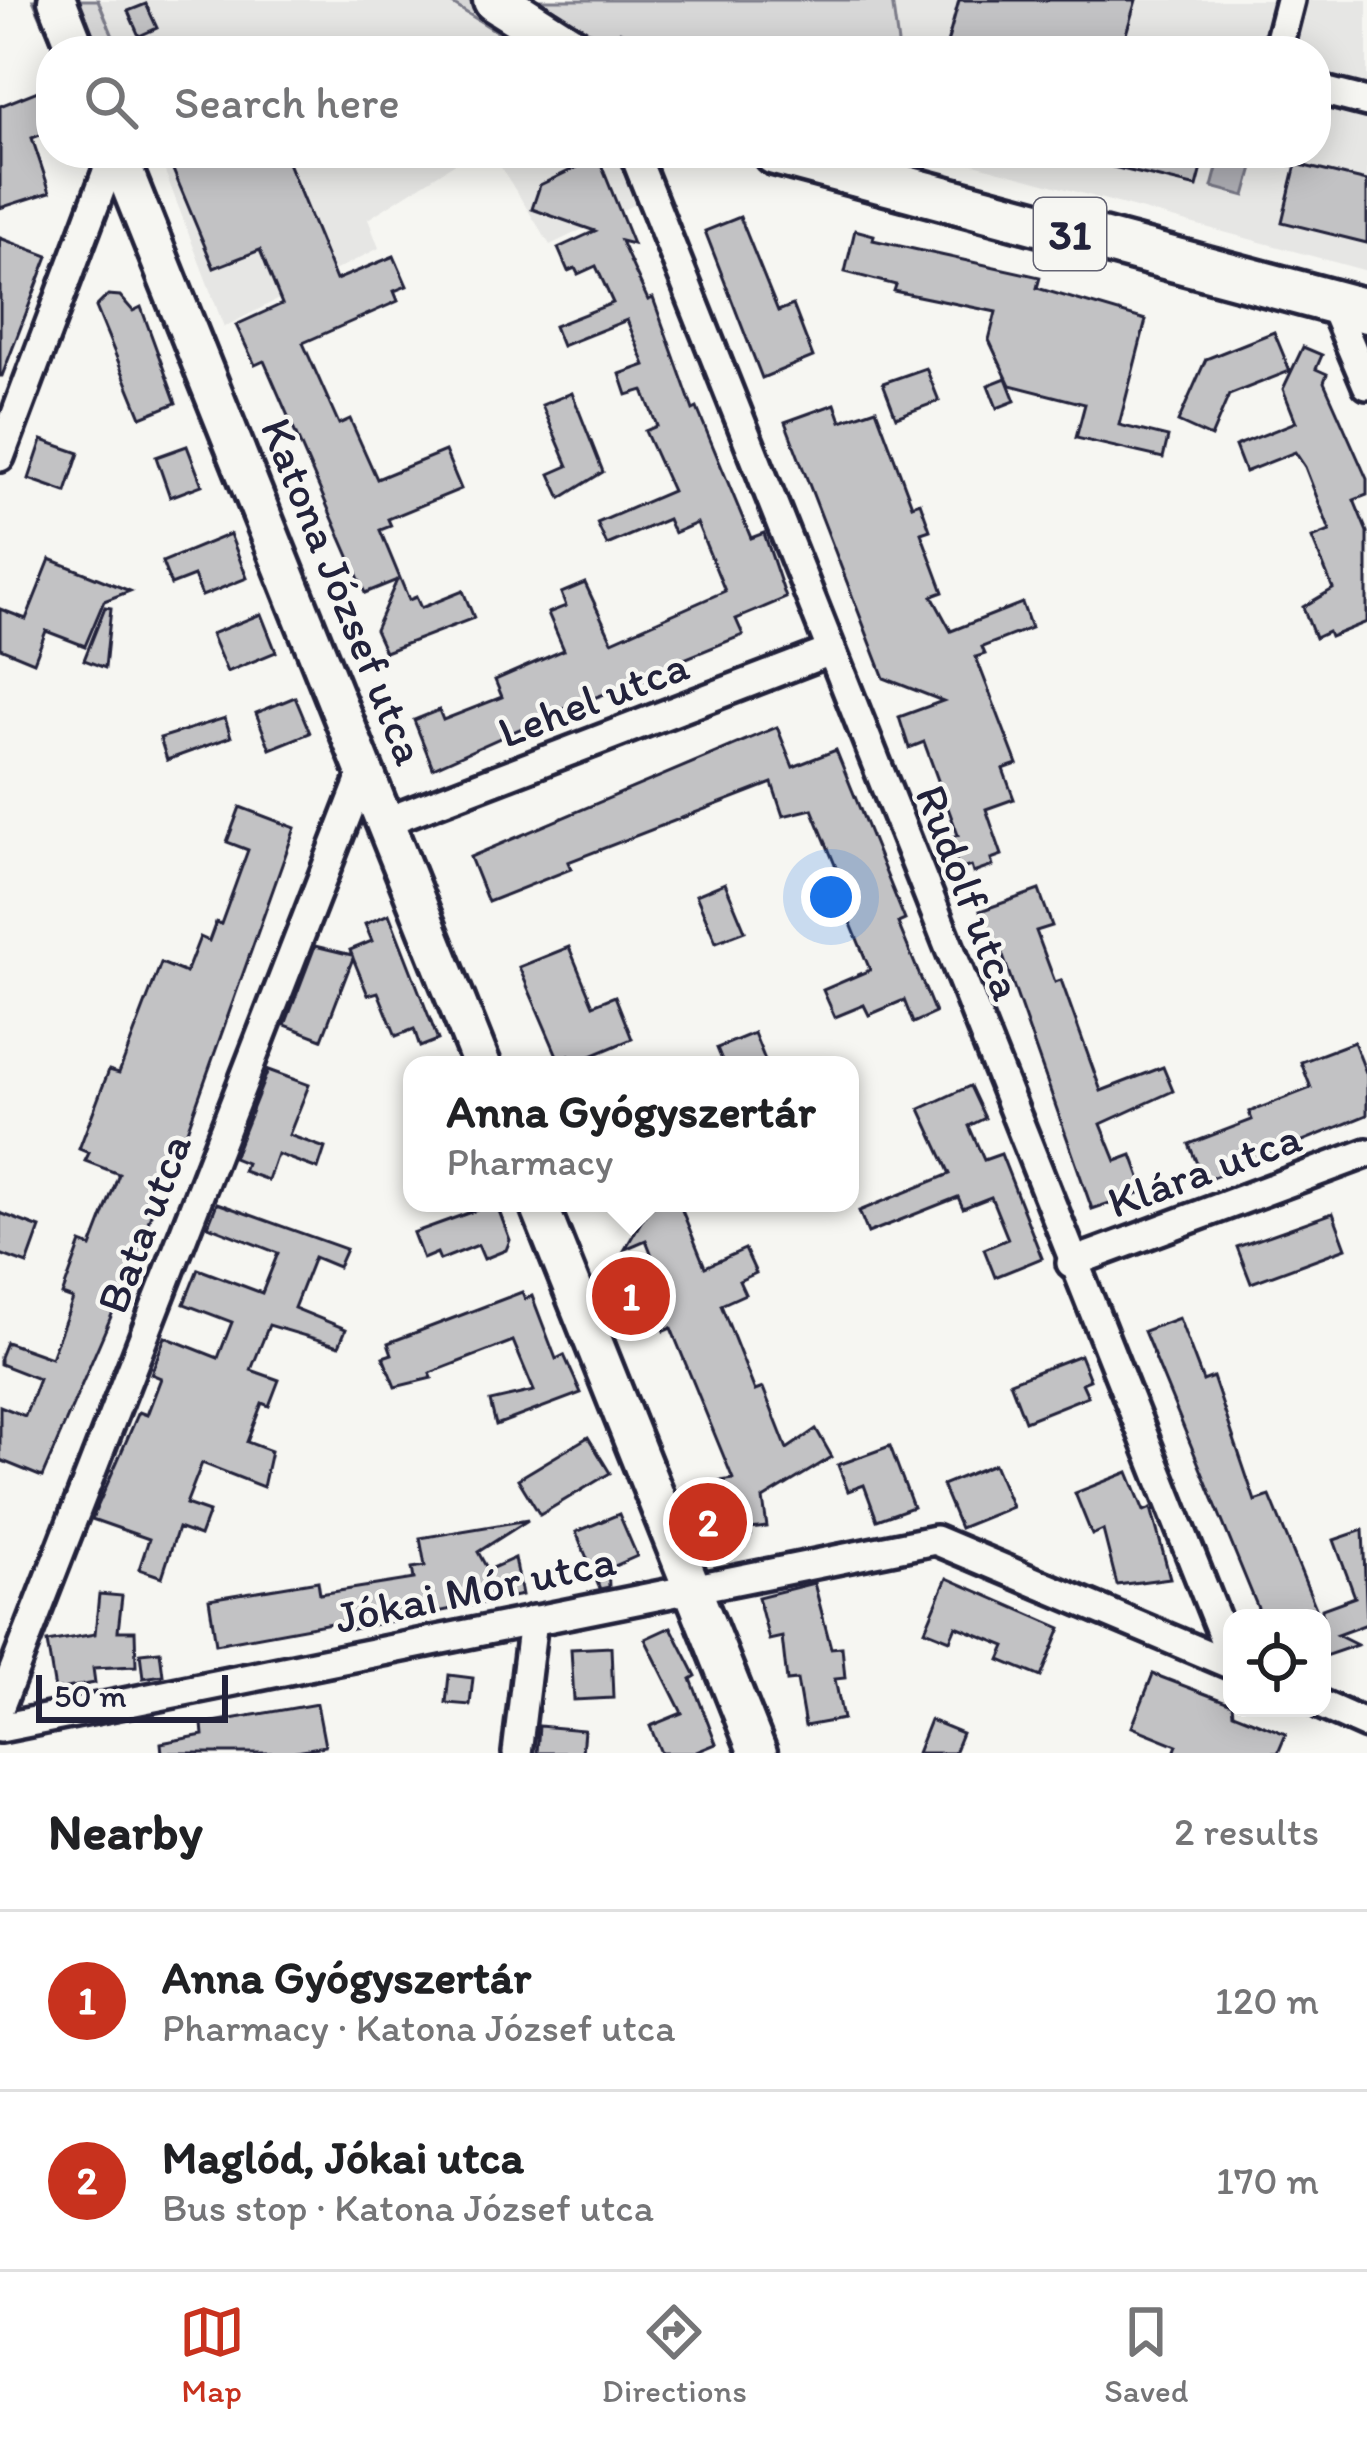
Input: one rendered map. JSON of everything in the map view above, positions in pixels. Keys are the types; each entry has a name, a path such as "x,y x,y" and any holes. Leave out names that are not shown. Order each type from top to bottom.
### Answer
{"main road":[{"path":"57,0 71,36"},
{"path":"495,0 551,36"},
{"name":"Katona József utca","path":"122,168 478,1056"},
{"name":"31","path":"831,168 1350,306"},
{"path":"542,1212 760,1752"}],"street":[{"path":"1280,36 1290,0"},
{"path":"1331,92 1367,102"},
{"path":"0,457 110,168"},
{"name":"Rudolf utca","path":"640,168 1223,1640"},
{"path":"1350,306 1367,385"},
{"name":"Lehel utca","path":"385,822 831,651"},
{"name":"Bata utca","path":"0,1706 364,771"},
{"name":"Klára utca","path":"1071,1263 1367,1154"},
{"name":"Jókai Mór utca","path":"0,1728 691,1585 935,1540 1223,1658"},
{"path":"517,1753 533,1620"},
{"path":"1331,1709 1367,1725"}],"shaded area":[{"path":"33,0 98,0 113,36 49,36"},
{"path":"98,0 446,0 504,36 113,36"},
{"path":"446,0 892,0 897,36 628,36 620,31 617,36 504,36"},
{"path":"892,0 1367,0 1367,271 989,168 1331,168 1331,36 897,36"},
{"path":"164,168 448,168 368,219 379,248 224,327"},
{"path":"501,168 620,168 635,204 550,245"},
{"path":"1217,168 1253,168 1245,196 1212,187"}],"building":[{"path":"959,0 1136,0 1125,36 949,36"},
{"path":"146,4 157,28 139,36 128,11"},
{"path":"36,92 36,137 32,138 36,168 42,168 50,192 0,208 0,106"},
{"path":"172,168 290,168 336,280 394,256 407,286 394,291 398,301 303,343 339,424 350,419 377,479 445,451 461,489 388,519 391,526 380,530 409,600 416,597 421,608 463,591 474,618 385,652 375,630 397,580 365,593 264,361 255,365 236,325 282,304 260,250 214,268"},
{"path":"575,168 602,168 633,244 621,241 648,300 653,298 693,410 697,408 751,538 764,533 786,598 736,619 743,635 684,659 686,665 571,706 433,768 414,720 439,710 443,720 502,697 495,680 564,650 548,613 566,606 561,593 585,583 612,641 725,591 697,523 674,533 668,519 607,545 597,523 672,491 645,431 657,426 643,390 627,395 620,374 645,365 627,320 562,346 554,326 613,303 596,266 578,274 575,268 568,271 558,248 595,231 532,209 540,185"},
{"path":"1117,168 1202,168 1197,187"},
{"path":"1295,168 1367,181 1367,243 1282,222"},
{"path":"740,217 778,311 793,305 813,357 762,378 705,231"},
{"path":"855,230 874,235 873,240 1040,277 1037,288 1146,320 1119,425 1168,437 1163,458 1076,438 1085,404 1010,385 989,340 996,312 894,291 896,285 845,272"},
{"path":"0,238 48,256 2,376 0,376"},
{"path":"108,295 120,296 133,311 141,307 176,403 141,417 96,307"},
{"path":"1274,332 1290,371 1229,395 1211,437 1178,422 1206,359"},
{"path":"1303,347 1322,355 1316,369 1327,374 1324,382 1367,479 1367,495 1354,500 1367,532 1367,622 1330,637 1328,632 1315,638 1303,607 1333,589 1312,538 1330,531 1305,467 1295,452 1245,472 1235,446 1296,422 1283,389"},
{"path":"926,368 939,401 896,417 883,383"},
{"path":"1006,378 1015,401 997,408 988,385"},
{"path":"572,393 603,472 561,498 550,474 568,466 542,405"},
{"path":"835,404 841,421 876,409 912,505 920,502 930,530 921,533 943,592 932,596 951,631 1022,603 1031,628 982,647 985,654 976,657 1017,764 1003,769 1014,799 986,809 1002,855 991,859 993,866 973,873 971,866 959,870 949,838 958,835 924,742 909,748 899,717 943,701 884,678 785,422"},
{"path":"42,440 79,453 66,492 29,479"},
{"path":"187,446 202,485 170,497 156,457"},
{"path":"230,534 247,578 202,596 194,576 171,585 162,562"},
{"path":"50,559 130,591 104,601 85,646 46,631 34,662 0,648 0,609 26,619"},
{"path":"105,607 111,608 105,668 84,660"},
{"path":"261,614 276,652 227,672 211,634"},
{"path":"295,697 310,733 270,749 256,713"},
{"path":"225,718 231,737 167,760 160,738"},
{"path":"777,727 793,767 836,750 905,920 898,923 935,1013 913,1023 904,1000 869,1015 864,1005 835,1017 823,990 870,970 842,902 849,899 812,809 783,816 772,783 568,862 571,869 488,902 470,857"},
{"path":"240,807 295,828 184,1139 171,1134 144,1204 153,1208 134,1263 42,1477 0,1460 0,1406 25,1416 39,1379 0,1364 0,1357 6,1342 51,1358 73,1299 62,1295 81,1243 91,1247 119,1174 85,1161 89,1153 79,1149 109,1070 119,1073 161,963 186,973 200,937 209,941 216,922 221,924 248,850 227,842"},
{"path":"725,883 745,931 716,942 696,895"},
{"path":"1039,890 1052,926 1036,931 1055,982 1061,980 1101,1091 1163,1067 1173,1091 1101,1124 1116,1161 1132,1155 1145,1191 1092,1209 999,945 993,947 980,911"},
{"path":"389,914 438,1040 420,1047 414,1029 396,1036 378,992 368,995 353,958 322,1039 285,1025 315,946 352,955 350,950 372,941 365,924"},
{"path":"569,947 593,1005 615,996 632,1039 591,1056 557,1056 519,967"},
{"path":"754,1033 763,1056 720,1056 717,1048"},
{"path":"1354,1042 1367,1075 1367,1115 1204,1181 1189,1144 1252,1120 1249,1112 1311,1088 1301,1062"},
{"path":"268,1070 309,1085 289,1135 325,1148 318,1169 277,1154 268,1180 243,1171 246,1163 233,1158"},
{"path":"970,1086 985,1118 969,1126 984,1160 1001,1154 1042,1258 995,1277 984,1249 1008,1239 991,1197 963,1208 958,1197 868,1233 859,1211 950,1174 920,1109"},
{"path":"217,1203 346,1249 338,1267 314,1257 294,1308 346,1329 339,1346 269,1325 251,1370 279,1380 269,1406 262,1403 247,1442 271,1451 263,1487 202,1463 186,1504 209,1512 200,1536 178,1528 162,1577 139,1569 149,1539 92,1519 139,1412 147,1415 161,1378 151,1374 165,1337 218,1358 232,1322 184,1304 198,1269 262,1293 278,1253 208,1226"},
{"path":"471,1212 499,1212 510,1240 506,1250 484,1259 478,1245 440,1260 437,1253 423,1259 413,1233"},
{"path":"647,1212 683,1212 705,1267 745,1249 756,1273 739,1281 745,1294 721,1305 755,1391 763,1388 787,1449 816,1429 832,1457 763,1499 767,1527 750,1529 751,1535 716,1541 712,1515 720,1514 715,1482 733,1479 671,1328 664,1331 647,1294 664,1286 646,1240 625,1249"},
{"path":"0,1213 40,1228 27,1264 0,1254"},
{"path":"1333,1213 1346,1248 1251,1283 1237,1247"},
{"path":"522,1292 525,1299 532,1296 556,1359 564,1355 581,1393 496,1425 490,1401 534,1391 513,1341 430,1373 432,1378 395,1387 383,1357 392,1354 388,1343"},
{"path":"1179,1318 1203,1381 1213,1377 1255,1501 1270,1496 1316,1609 1258,1609 1144,1331"},
{"path":"1080,1355 1090,1380 1082,1383 1088,1396 1025,1421 1010,1382"},
{"path":"588,1437 610,1473 540,1515 518,1479"},
{"path":"890,1446 913,1507 877,1520 864,1485 848,1491 838,1465"},
{"path":"994,1464 1012,1507 960,1528 942,1485"},
{"path":"1128,1472 1144,1511 1151,1508 1170,1578 1117,1585 1103,1530 1092,1535 1075,1493"},
{"path":"619,1514 637,1556 610,1568 608,1564 609,1587 600,1589 576,1532"},
{"path":"528,1520 478,1552 488,1570 515,1558 522,1595 343,1631 342,1621 216,1644 209,1599 318,1581 320,1594 414,1579 412,1568 425,1566 420,1538"},
{"path":"1363,1530 1367,1624 1337,1635 1357,1645 1331,1654 1331,1609 1322,1609 1355,1597 1334,1540"},
{"path":"947,1578 1061,1628 1041,1677 1000,1660 1006,1646 956,1626 950,1640 925,1630"},
{"path":"814,1583 831,1648 842,1647 845,1678 835,1679 843,1719 805,1726 797,1680 787,1681 782,1637 769,1640 758,1597"},
{"path":"99,1594 122,1596 118,1631 135,1631 136,1666 93,1668 95,1683 55,1690 47,1642 95,1634"},
{"path":"671,1627 696,1676 691,1679 716,1744 694,1753 661,1753 650,1726 682,1713 645,1639"},
{"path":"611,1647 613,1698 574,1700 571,1649"},
{"path":"160,1651 163,1675 143,1678 140,1653"},
{"path":"1153,1674 1223,1701 1223,1717 1243,1717 1286,1734 1278,1753 1174,1753 1177,1745 1132,1727"},
{"path":"449,1675 473,1678 470,1705 446,1703"},
{"path":"317,1704 325,1746 285,1753 162,1753 161,1743 203,1735 202,1724"},
{"path":"930,1720 962,1733 954,1753 917,1753"},
{"path":"539,1726 584,1730 582,1753 537,1753"}],"place":[{"name":"Anna Gyógyszertár","path":"631,1296"},
{"name":"Maglód, Jókai utca","path":"708,1522"}]}
